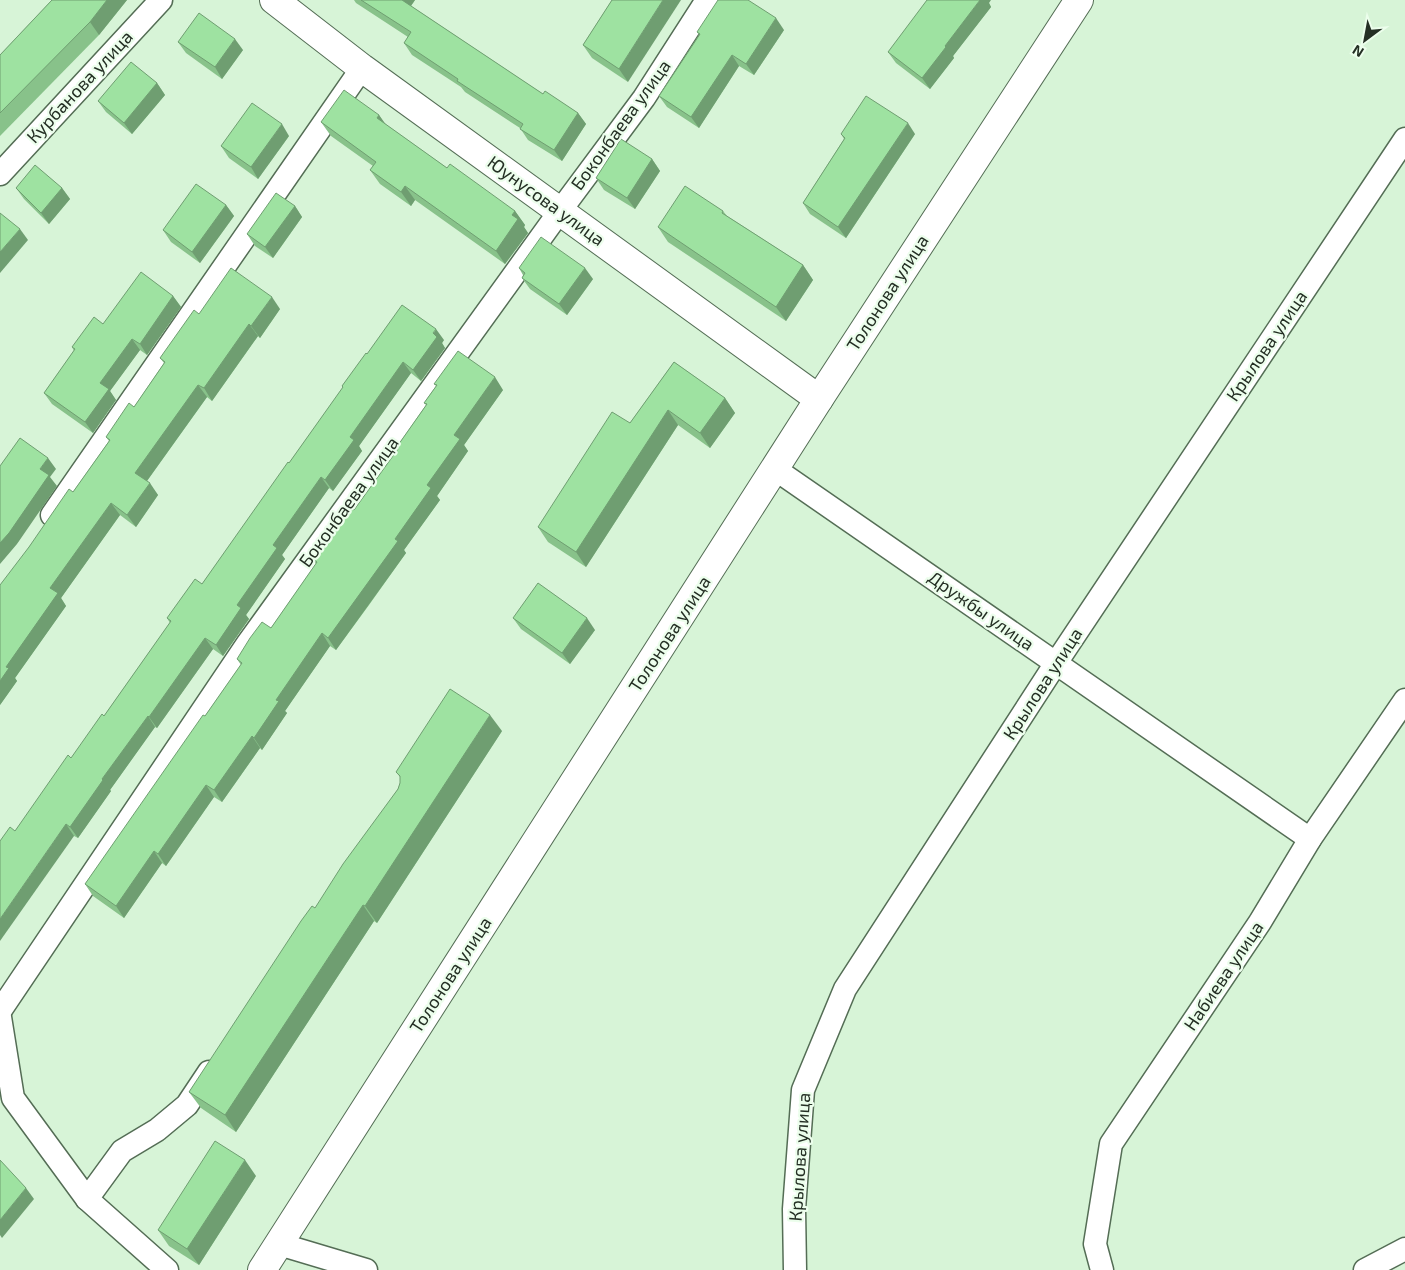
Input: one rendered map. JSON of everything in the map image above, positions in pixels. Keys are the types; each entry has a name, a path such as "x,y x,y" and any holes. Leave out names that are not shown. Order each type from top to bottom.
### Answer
{"main road":[{"name":"Юунусова улица","path":"274,0 362,68 819,399"},
{"name":"Толонова улица","path":"262,1270 819,399 1079,0"}],"street":[{"name":"Курбанова улица","path":"0,174 161,0"},
{"name":"Боконбаева улица","path":"0,1011 248,643 560,211 644,98 707,0"},
{"path":"38,535 362,68"},
{"name":"Крылова улица","path":"795,1270 794,1209 803,1090 845,989 1056,663 1405,140"},
{"name":"Дружбы улица","path":"775,469 1310,839"},
{"name":"Набиева улица","path":"1102,1270 1095,1244 1111,1144 1260,922 1310,839 1405,700"},
{"path":"0,1017 7,1098 87,1199 167,1270"},
{"path":"87,1199 122,1151 157,1130 187,1105 220,1055"},
{"path":"278,1244 366,1270"},
{"path":"1365,1270 1403,1253"}],"building":[{"path":"52,0 107,0 90,22 0,113 0,55"},
{"path":"361,0 402,0 543,94 545,91 578,113 554,150 520,129 523,124 457,81 458,79 404,43 411,32"},
{"path":"612,0 663,0 619,69 583,45"},
{"path":"718,0 748,0 776,18 746,64 732,55 691,117 659,96 700,34 697,32"},
{"path":"927,0 980,0 922,78 888,52"},
{"path":"199,13 235,39 215,67 178,42"},
{"path":"131,62 157,83 124,123 98,101"},
{"path":"344,90 379,115 377,118 447,168 450,164 515,211 512,215 518,219 496,251 405,186 401,192 370,170 376,162 321,122"},
{"path":"866,96 908,123 838,227 803,203 845,138 841,134"},
{"path":"252,103 282,124 251,167 221,146"},
{"path":"621,139 652,159 627,198 596,178"},
{"path":"35,165 62,188 41,213 16,188"},
{"path":"196,184 226,205 192,252 163,230"},
{"path":"685,186 723,211 722,213 803,265 776,307 658,227"},
{"path":"276,193 295,206 265,247 247,234"},
{"path":"0,213 20,229 0,252"},
{"path":"541,237 585,268 559,304 522,278 525,273 519,268"},
{"path":"231,268 272,297 251,326 249,324 204,388 198,385 135,473 150,483 127,515 111,503 50,588 58,593 6,667 9,668 0,681 0,585 69,489 73,492 110,440 106,437 129,403 134,407 165,362 160,358 194,310 199,314"},
{"path":"141,272 173,296 140,344 132,339 100,383 109,389 85,422 44,393 75,349 72,347 94,317 103,324"},
{"path":"402,305 436,329 433,333 437,337 413,370 403,362 350,437 354,440 325,480 321,477 273,545 277,548 237,605 241,608 216,645 205,638 102,779 70,827 66,824 0,919 0,841 10,827 15,831 68,755 71,758 102,714 104,716 171,621 167,618 195,579 202,584 342,386"},
{"path":"458,351 495,377 454,435 460,439 427,485 431,488 395,539 398,541 328,638 322,633 276,700 279,701 254,738 252,736 214,790 206,785 158,854 154,851 116,906 85,884 203,715 205,716 242,663 237,659 250,638 262,622 271,628 317,562 313,559 350,507 354,510 398,449 396,448 427,404 424,403 437,385 434,384"},
{"path":"674,362 725,398 700,433 668,410 576,552 538,527 612,412 630,423"},
{"path":"20,438 48,458 40,469 49,475 0,543 0,466"},
{"path":"538,583 587,618 562,653 513,618"},
{"path":"450,689 490,715 225,1115 189,1092 301,921 312,906 315,908 343,864 398,789 400,776 396,772"},
{"path":"215,1141 245,1160 187,1249 158,1230"},
{"path":"0,1160 26,1188 0,1220"}]}
